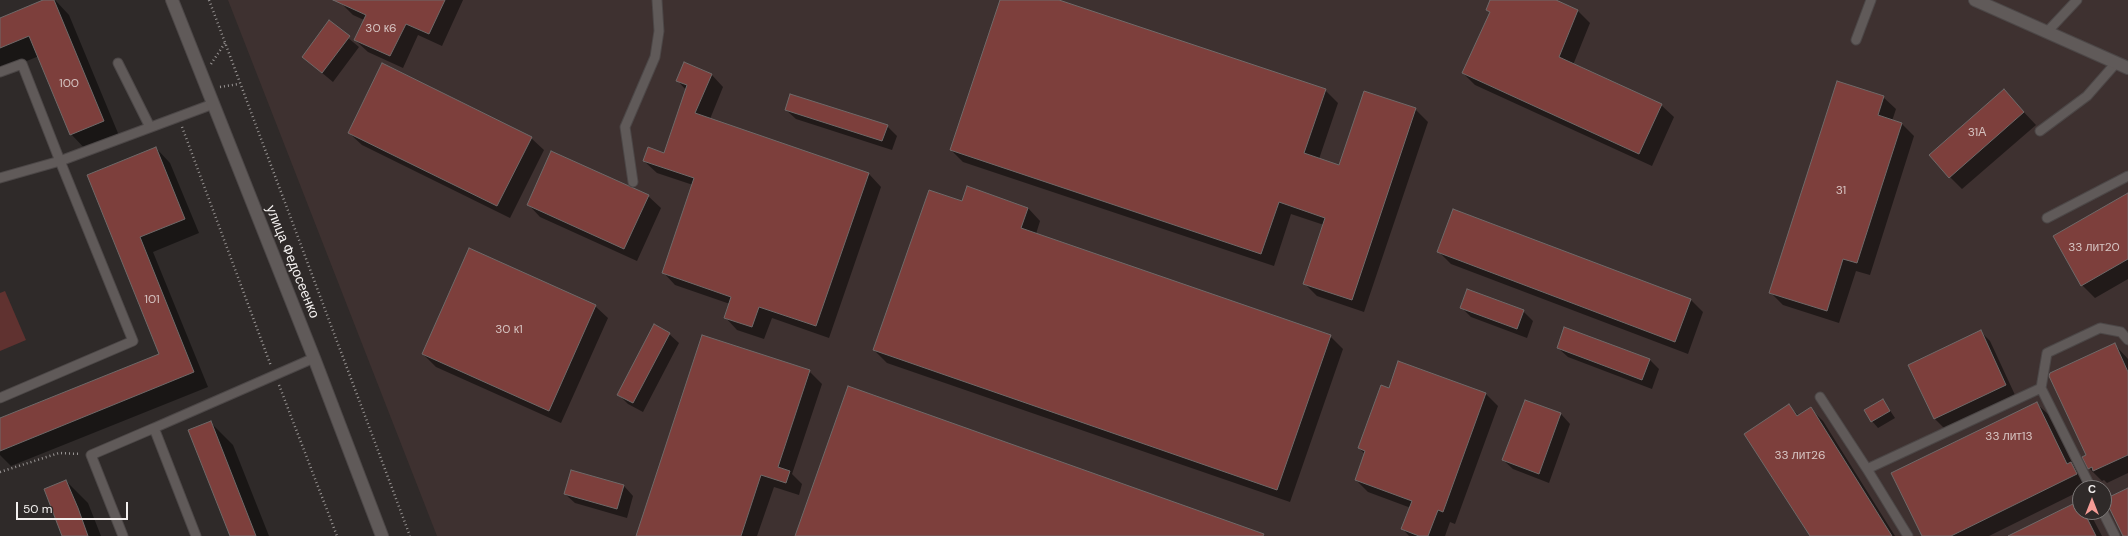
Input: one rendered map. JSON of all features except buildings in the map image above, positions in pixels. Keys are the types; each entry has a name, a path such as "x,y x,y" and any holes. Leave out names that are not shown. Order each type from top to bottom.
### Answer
{"street":[{"name":"улица Федосеенко","path":"172,0 314,358 382,536"},
{"path":"1975,0 2128,68"}],"lane":[{"path":"633,182 625,128 655,57 659,31 657,0"},
{"path":"1856,40 1871,0"},
{"path":"2047,32 2077,0"},
{"path":"118,63 150,127"},
{"path":"2040,131 2087,96 2116,63"},
{"path":"0,72 22,64 133,341 0,398"},
{"path":"0,178 60,161 213,104"},
{"path":"2047,218 2128,176"},
{"path":"2087,480 2041,388 2047,353 2100,328 2122,332 2128,340"},
{"path":"123,536 91,455 314,358"},
{"path":"1867,469 2041,388"},
{"path":"1820,397 1908,536"},
{"path":"154,428 196,536"},
{"path":"2107,520 2115,536"}],"path":[{"path":"209,0 239,84 410,536"},
{"path":"207,70 225,43"},
{"path":"214,87 239,84"},
{"path":"178,116 337,536"},
{"path":"0,472 59,453 91,455"}],"shaded area":[{"path":"228,0 2128,0 2128,536 437,536"},
{"path":"5,291 26,340 0,351 0,293"}]}
